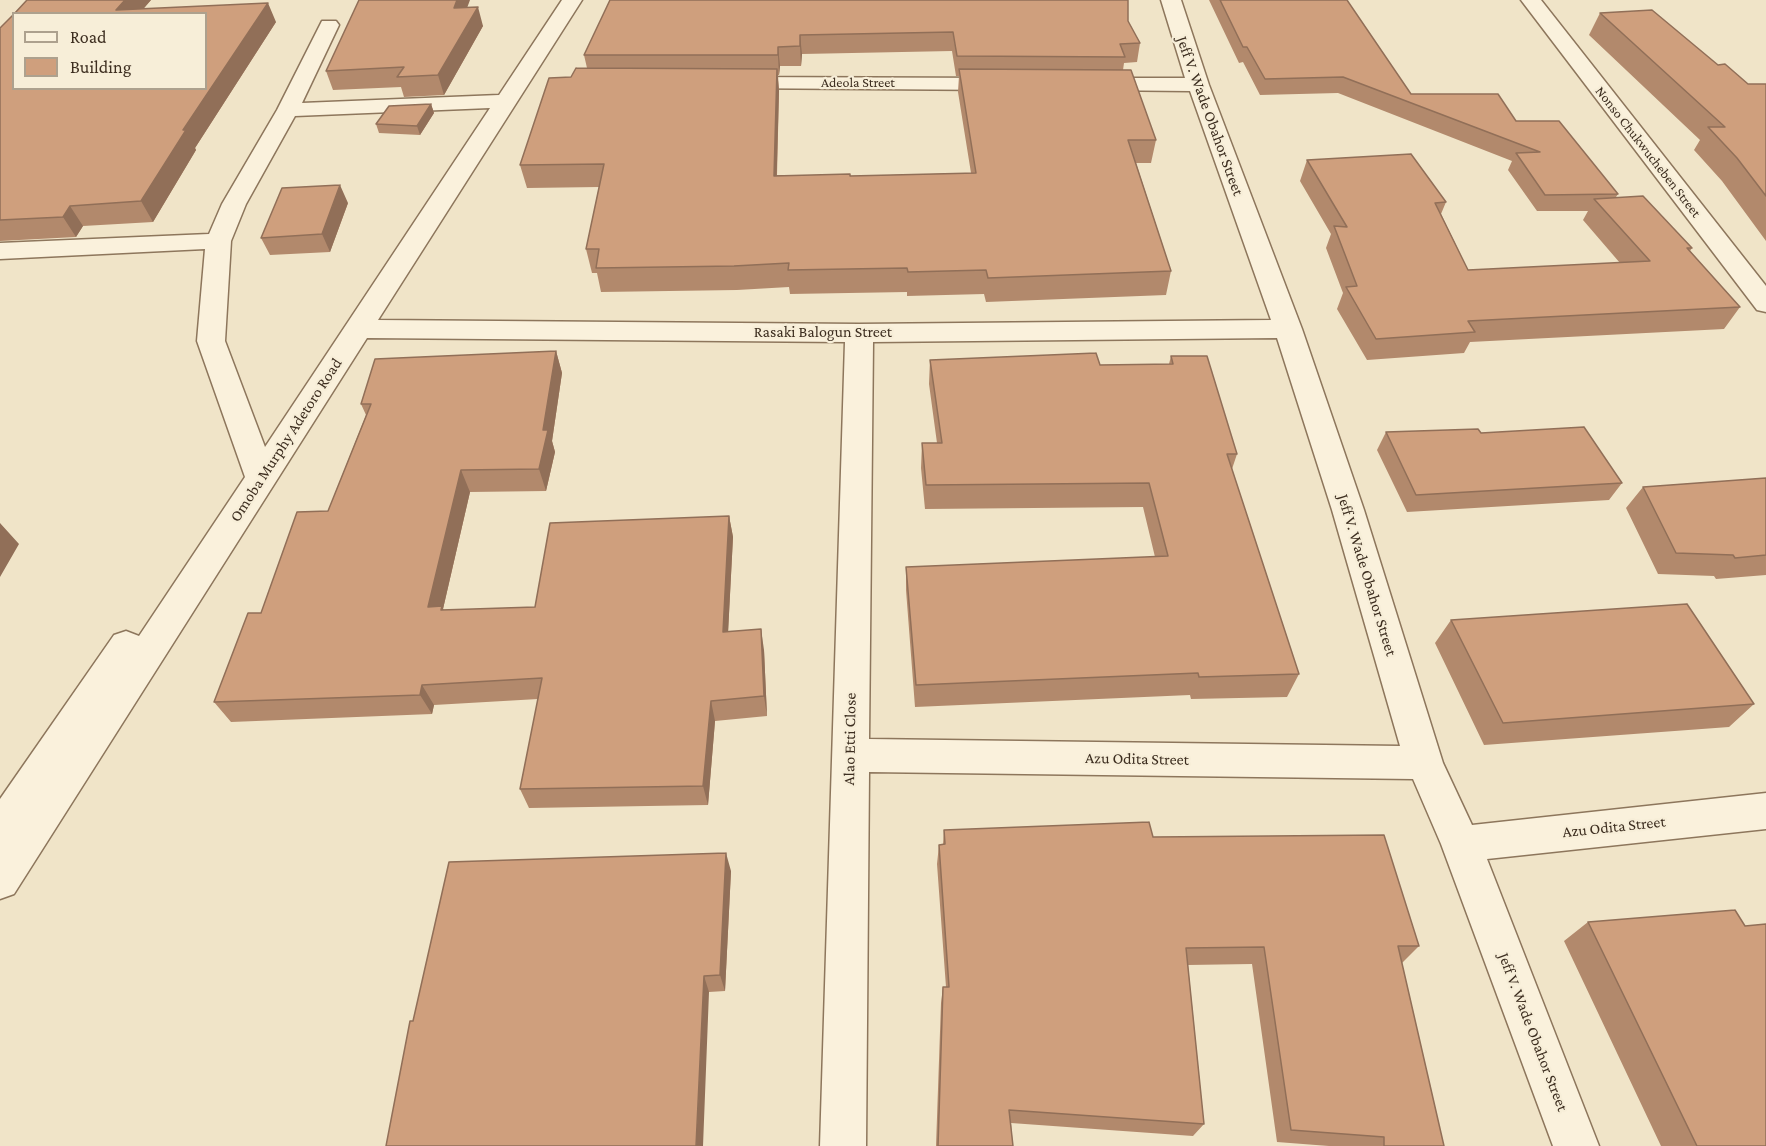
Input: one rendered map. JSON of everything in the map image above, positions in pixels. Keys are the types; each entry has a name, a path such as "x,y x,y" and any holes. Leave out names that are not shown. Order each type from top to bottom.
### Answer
{"street":[{"name":"Omoba Murphy Adetoro Road","path":"0,880 257,468 513,92 551,0"},
{"name":"Omoba Murphy Adetoro Road","path":"0,832 358,329 572,0"},
{"name":"Jeff V. Wade Obahor Street","path":"1171,0 1198,85 1288,329 1348,510 1425,763 1461,844 1576,1146"},
{"name":"Nonso Chukwucheben Street","path":"1531,0 1766,304"},
{"path":"257,468 211,341 218,241 234,204 288,110 329,25"},
{"name":"Adeola Street","path":"709,83 1019,84"},
{"path":"1066,84 1198,85"},
{"path":"288,110 513,92"},
{"path":"0,251 218,241"},
{"name":"Rasaki Balogun Street","path":"358,329 859,333 1288,329"},
{"name":"Alao Etti Close","path":"843,1146 859,333"},
{"name":"Azu Odita Street","path":"850,755 1425,763"},
{"name":"Azu Odita Street","path":"1461,844 1766,811"}],"building":[{"path":"27,0 125,0 116,10 268,3 183,130 186,130 141,201 70,206 63,217 0,220 0,28 12,16 12,90 207,90 207,12 15,12"},
{"path":"359,0 457,0 454,8 478,7 438,75 397,77 404,67 326,71"},
{"path":"610,0 1128,0 1128,21 1140,43 1120,44 1125,57 957,56 953,32 800,35 800,46 778,47 778,55 584,55"},
{"path":"1220,0 1347,0 1411,94 1498,94 1516,121 1559,121 1618,194 1545,195 1516,153 1540,152 1343,77 1265,79 1247,47 1243,47"},
{"path":"1652,10 1718,65 1725,64 1748,84 1766,84 1766,196 1737,158 1708,127 1725,127 1600,13"},
{"path":"576,68 777,69 774,176 976,173 959,69 1131,70 1156,140 1128,140 1171,271 988,278 986,270 908,272 907,268 788,270 789,263 596,268 599,249 586,249 604,164 520,165 549,78 571,77"},
{"path":"431,104 417,126 376,124 389,106"},
{"path":"1411,154 1446,202 1435,203 1468,270 1650,261 1594,199 1643,196 1692,248 1687,248 1740,307 1468,321 1475,332 1376,339 1346,287 1357,286 1334,226 1347,227 1307,160"},
{"path":"340,185 322,234 261,238 282,188"},
{"path":"556,351 543,430 548,430 539,469 461,470 428,607 442,606 441,610 535,607 550,523 729,516 723,632 761,629 764,696 711,701 703,786 520,789 542,678 422,685 420,695 214,702 248,613 261,613 297,512 328,511 371,404 361,404 375,359"},
{"path":"1096,353 1100,365 1173,364 1171,356 1207,356 1237,454 1227,454 1299,674 1199,677 1198,673 916,685 906,567 1168,556 1149,483 926,485 922,443 942,443 930,360"},
{"path":"1584,427 1622,483 1416,495 1386,432 1478,429 1481,433"},
{"path":"1766,478 1766,555 1735,558 1733,555 1676,553 1643,487"},
{"path":"1687,604 1754,704 1503,723 1451,620"},
{"path":"1149,822 1153,837 1384,835 1419,946 1398,946 1444,1146 1384,1146 1384,1137 1291,1130 1264,947 1186,948 1204,1124 1009,1110 1013,1146 938,1146 943,987 949,987 939,845 945,844 944,830"},
{"path":"726,853 720,975 704,976 696,1146 386,1146 410,1021 413,1021 449,862"},
{"path":"1735,910 1745,926 1766,924 1766,1146 1697,1146 1588,922"}]}
